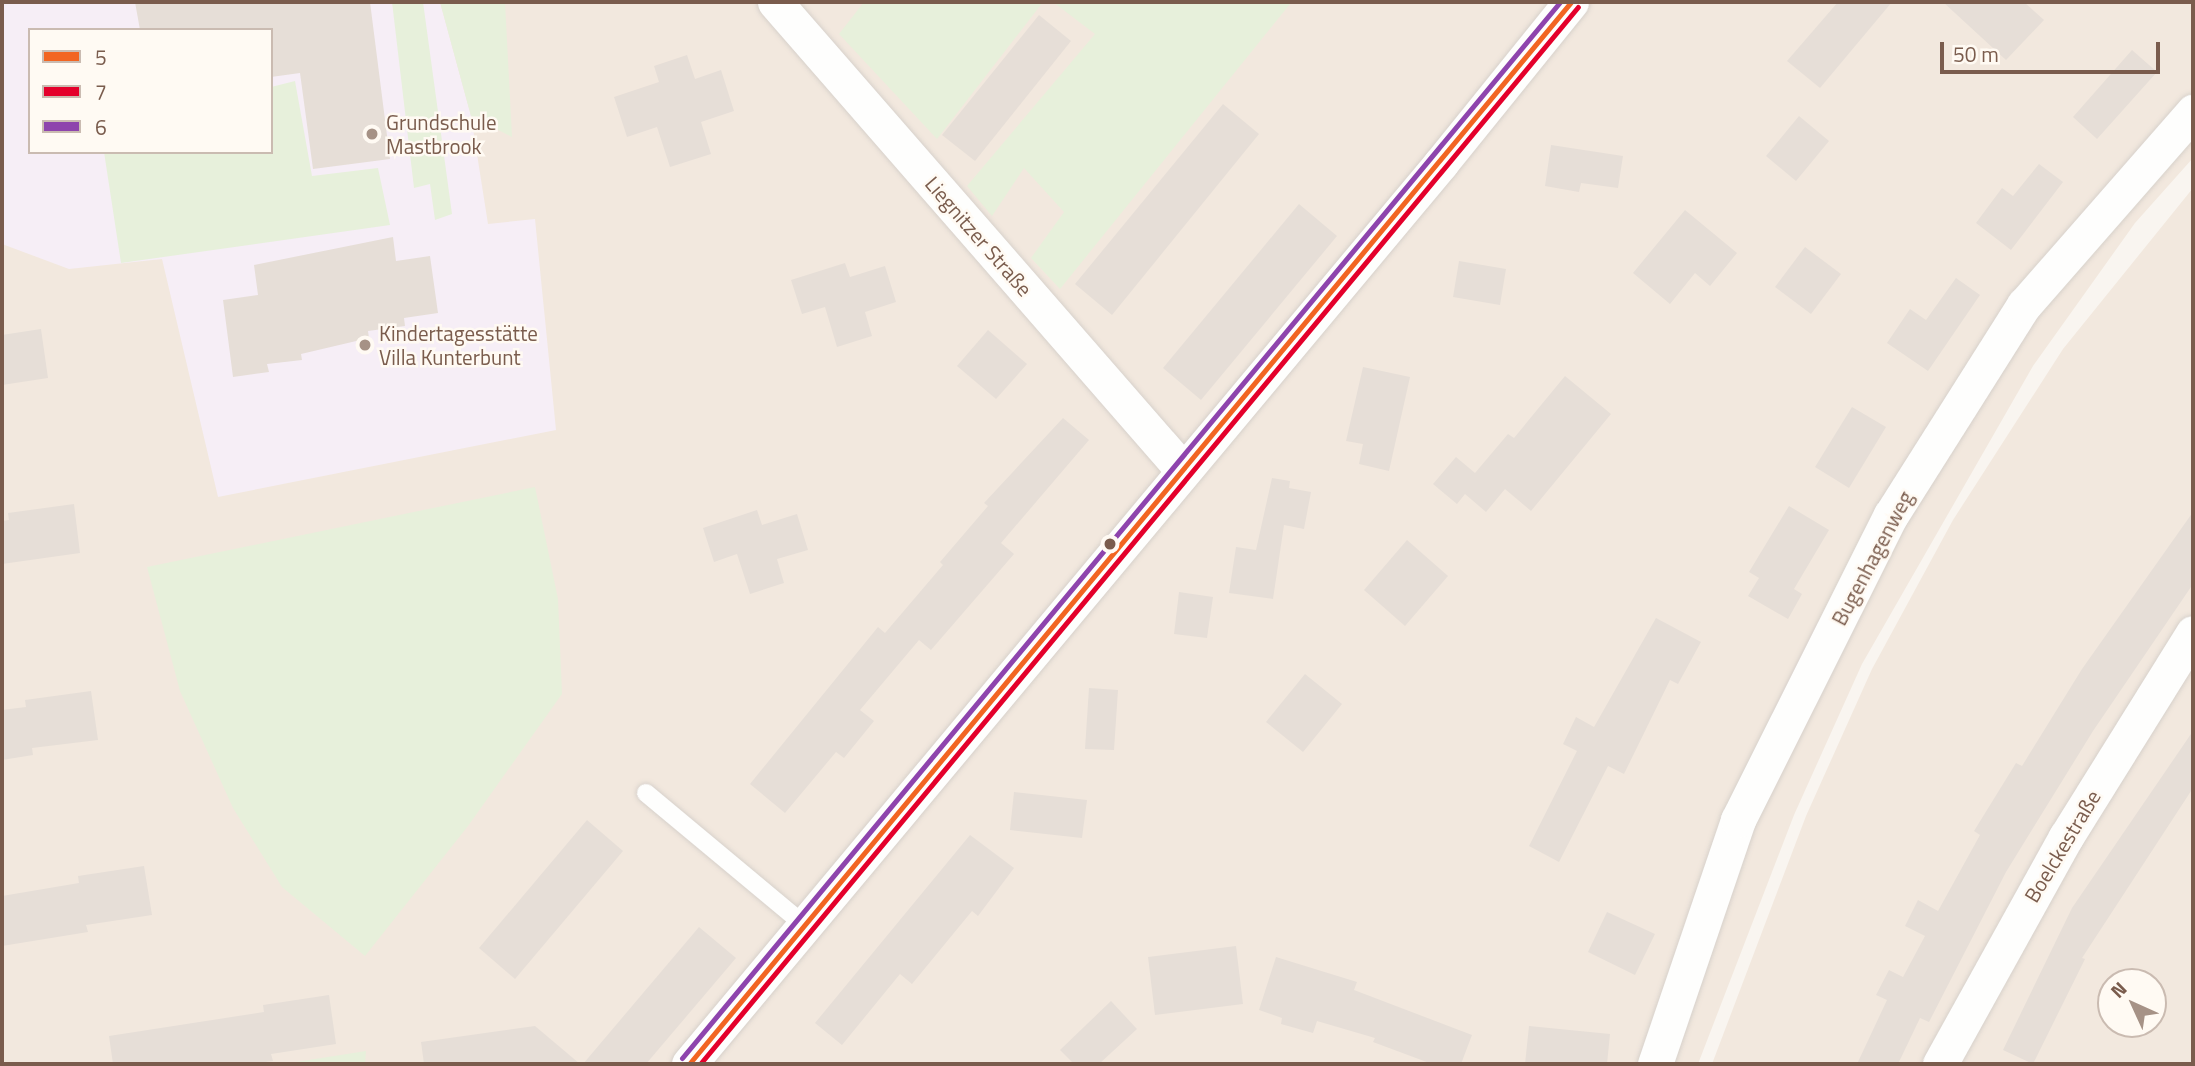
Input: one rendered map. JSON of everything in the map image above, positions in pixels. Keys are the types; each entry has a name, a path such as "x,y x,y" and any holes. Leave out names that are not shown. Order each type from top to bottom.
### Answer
{"street":[{"name":"Liegnitzer Straße","path":"775,2 1182,470"},
{"path":"689,1064 803,923 1441,163 1570,2"},
{"name":"Bugenhagenweg","path":"1655,1064 1738,820 1891,516 2024,305 2193,112"},
{"name":"Boelckestraße","path":"1940,1064 2066,837 2193,633"}],"lane":[{"path":"646,793 803,923"}],"shaded area":[{"path":"2,2 2193,2 2193,158 2135,223 2033,366 1862,664 1794,815 1698,1064 2,1064"},
{"path":"2,2 440,2 471,116 488,224 535,219 556,430 218,497 162,259 69,269 2,244"},
{"path":"2193,188 2193,1064 1712,1064 1806,816 1872,669 1953,520 2063,349"}],"green space":[{"path":"392,2 423,2 452,214 435,220 430,184 414,188"},
{"path":"440,2 505,2 512,137 471,116"},
{"path":"864,2 1043,2 937,139 839,34"},
{"path":"1053,2 1290,4 1060,289 1031,258 1064,212 1024,168 992,216 967,186 1095,34"},
{"path":"295,81 312,176 378,168 390,225 121,263 104,154 273,154 273,86"},
{"path":"535,487 558,599 562,694 468,826 365,956 282,887 233,808 180,691 147,567"},
{"path":"366,1051 365,1064 283,1064"}],"building":[{"path":"135,2 370,2 390,159 313,169 300,73 273,77 273,28 140,28"},
{"path":"1838,2 1892,2 1820,88 1787,61"},
{"path":"1943,2 2024,2 2044,20 2006,60"},
{"path":"1039,15 1071,41 975,161 942,135"},
{"path":"2132,50 2157,72 2097,139 2073,117"},
{"path":"687,55 695,79 721,70 734,111 701,122 711,154 670,167 657,127 627,137 614,97 659,82 654,66"},
{"path":"1223,104 1259,134 1112,315 1075,284"},
{"path":"1799,116 1829,141 1796,181 1766,156"},
{"path":"1551,145 1623,156 1618,188 1581,183 1579,192 1545,186"},
{"path":"2039,164 2063,182 2011,250 1976,223 2002,188 2013,196"},
{"path":"1299,204 1337,236 1201,400 1163,368"},
{"path":"1685,210 1737,253 1710,286 1695,273 1670,304 1633,273"},
{"path":"393,237 396,261 430,256 438,313 404,318 405,326 368,331 369,338 301,354 302,360 267,364 269,372 233,377 223,300 258,295 254,265"},
{"path":"1805,247 1841,274 1811,314 1775,287"},
{"path":"1459,261 1506,269 1500,305 1453,297"},
{"path":"845,263 850,277 885,266 896,302 865,312 872,336 837,347 825,307 802,314 791,280"},
{"path":"1956,278 1980,295 1928,371 1887,343 1910,309 1926,320"},
{"path":"41,329 48,378 2,385 2,335"},
{"path":"988,330 1027,364 996,399 957,366"},
{"path":"1363,367 1410,377 1389,471 1359,464 1363,444 1346,441"},
{"path":"1565,376 1611,414 1531,511 1505,489 1486,512 1465,494 1457,504 1433,484 1456,457 1475,473 1508,434 1514,438"},
{"path":"1852,407 1886,427 1849,488 1815,467"},
{"path":"1063,418 1089,440 1001,543 1014,554 931,650 919,640 860,710 874,721 844,758 836,752 785,813 750,784 878,627 885,633 943,565 940,562 988,506 984,503"},
{"path":"1272,478 1290,481 1289,488 1311,492 1304,529 1284,525 1273,599 1229,593 1236,547 1256,550"},
{"path":"74,504 80,553 2,564 2,521 9,520 8,513"},
{"path":"1789,506 1829,530 1794,589 1802,594 1788,619 1748,596 1759,578 1749,572"},
{"path":"757,510 762,525 797,514 808,550 777,559 784,583 750,594 737,554 714,562 703,528"},
{"path":"2193,512 2193,584 2093,731 2006,872 1929,1022 1920,1018 1898,1064 1857,1064 1887,1000 1876,995 1889,970 1903,977 1925,936 1905,926 1918,900 1938,911 1980,835 1974,831 2016,763 2022,766 2082,669"},
{"path":"1407,540 1448,576 1405,626 1364,590"},
{"path":"1179,592 1213,597 1207,638 1174,634"},
{"path":"1656,618 1701,642 1678,684 1670,680 1624,774 1608,766 1559,862 1529,846 1577,751 1563,744 1576,717 1594,727"},
{"path":"1305,674 1342,704 1303,752 1266,722"},
{"path":"1089,688 1118,690 1114,750 1085,749"},
{"path":"91,691 98,740 32,748 33,755 2,760 2,710 26,707 25,700"},
{"path":"2193,731 2193,788 2082,958 2085,959 2033,1064 2003,1050 2072,908"},
{"path":"1014,792 1087,800 1082,838 1010,830"},
{"path":"587,820 623,851 515,979 479,948"},
{"path":"970,835 1014,868 978,916 972,911 912,984 900,974 842,1045 815,1023"},
{"path":"144,866 152,915 86,925 88,932 2,946 2,896 79,883 78,876"},
{"path":"1607,912 1655,934 1635,975 1588,952"},
{"path":"699,927 736,958 646,1064 583,1064"},
{"path":"1236,946 1243,1004 1155,1015 1148,957"},
{"path":"1276,957 1357,982 1354,990 1472,1035 1461,1064 1432,1064 1373,1042 1375,1038 1317,1021 1313,1033 1281,1024 1282,1018 1259,1010"},
{"path":"329,995 336,1044 271,1054 273,1061 251,1064 113,1064 109,1036 264,1012 263,1005"},
{"path":"1111,1001 1137,1029 1099,1064 1074,1064 1060,1050"},
{"path":"535,1026 580,1064 424,1064 421,1042"},
{"path":"1529,1026 1610,1034 1607,1064 1525,1064"}],"transit line":[{"name":"6","path":"682,1058 1560,2"},
{"name":"5","path":"689,1064 1571,2"},
{"name":"7","path":"700,1064 1578,7"}],"place":[{"name":"Grundschule Mastbrook","path":"372,134"},
{"name":"Kindertagesstätte Villa Kunterbunt","path":"365,345"}]}
